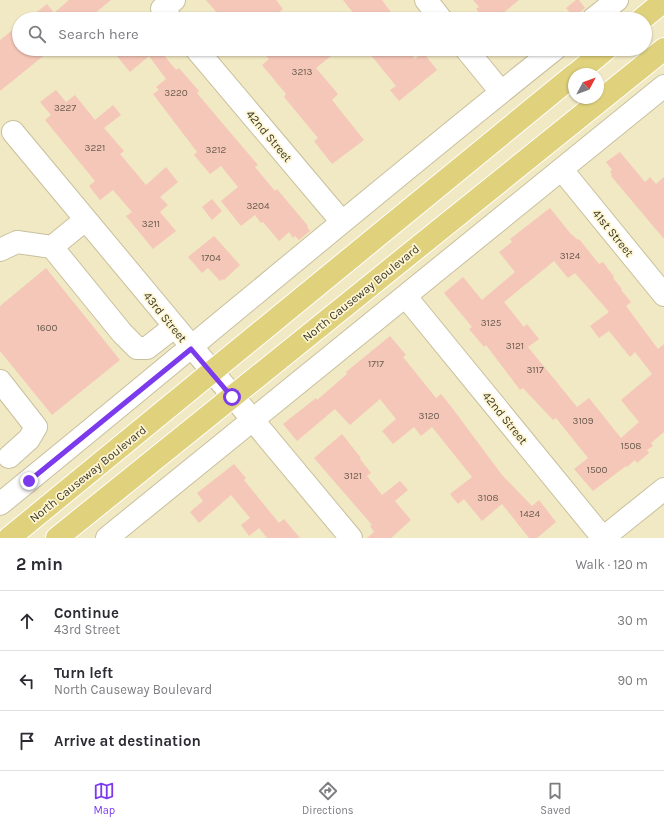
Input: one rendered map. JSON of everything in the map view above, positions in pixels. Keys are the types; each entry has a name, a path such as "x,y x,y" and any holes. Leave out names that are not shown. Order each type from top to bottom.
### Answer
{"highway":[{"path":"651,12 664,1"},
{"name":"North Causeway Boulevard","path":"57,538 664,49"},
{"name":"North Causeway Boulevard","path":"583,68 598,56"},
{"name":"North Causeway Boulevard","path":"9,538 568,81"}],"street":[{"path":"426,0 435,12"},
{"path":"601,12 616,0"},
{"name":"42nd Street","path":"202,56 342,222"},
{"path":"472,56 501,92"},
{"path":"1,502 29,481 191,349 342,222 546,56"},
{"path":"107,538 406,297 664,86"},
{"name":"43rd Street","path":"13,132 191,349 351,538"},
{"name":"41st Street","path":"562,170 664,295"},
{"path":"52,247 85,220"},
{"path":"0,250 17,242 52,247 122,333 137,348 147,348 174,327"},
{"name":"42nd Street","path":"406,297 603,538"},
{"path":"0,381 36,427 28,439 5,451 29,481"},
{"path":"603,538 664,489"}],"building":[{"path":"69,0 111,0 96,12 55,12"},
{"path":"206,0 276,0 283,9 279,12 216,12"},
{"path":"343,0 382,0 391,12 352,12"},
{"path":"473,0 519,0 504,12 478,12 476,9 479,7"},
{"path":"576,0 579,0 585,8 580,12 570,12 566,8"},
{"path":"47,4 53,12 37,12"},
{"path":"12,31 12,56 43,56 0,91 0,40"},
{"path":"117,56 149,56 130,72"},
{"path":"149,56 165,56 176,70 179,68 199,91 197,93 258,165 255,167 275,191 277,189 308,226 307,227 310,231 299,240 295,236 293,238 289,232 279,241 255,215 241,226 221,201 238,187 221,166 210,174 194,155 197,152 153,94 159,90 156,87 166,79"},
{"path":"266,56 331,56 316,68 338,94 332,100 364,140 332,164 314,141 318,138 284,97 286,94 262,65 269,59"},
{"path":"372,56 413,56 415,59 418,56 426,56 437,70 399,101 390,90 396,86"},
{"path":"56,90 66,102 75,95 95,120 113,105 121,115 104,128 124,151 120,154 146,185 166,167 178,182 160,197 168,205 160,212 176,231 153,249 126,216 132,212 113,190 100,200 89,186 95,181 45,120 51,115 40,102"},
{"path":"620,152 645,182 650,177 656,184 664,177 664,239 611,176 612,174 610,172 612,170 606,162"},
{"path":"212,199 222,211 212,220 202,207"},
{"path":"550,208 570,233 578,240 579,239 599,264 603,262 622,289 621,290 631,302 626,306 658,349 664,344 664,432 651,443 653,446 647,450 649,453 637,463 635,460 593,491 574,469 588,458 556,418 553,420 523,388 520,390 486,345 484,347 469,329 472,327 444,293 463,277 482,300 515,272 499,252 512,242 510,239","holes":["554,261 568,278 575,273 609,312 590,326 599,338 609,331 630,357 635,352 652,374 621,400 639,422 621,438 589,398 577,407 528,347 539,339 527,324 524,327 504,302"]},
{"path":"214,236 240,265 224,280 223,279 220,281 208,268 202,273 188,257"},
{"path":"46,268 120,360 52,415 0,351 0,306"},
{"path":"390,336 406,355 403,357 436,398 441,394 502,475 532,506 539,500 556,522 537,538 529,538 502,504 482,521 464,499 458,504 450,494 472,477 432,427 421,436 414,427 393,444 382,431 396,419 380,399 350,425 335,409 297,441 283,424 316,398 317,400 347,374 346,372"},
{"path":"342,434 371,473 367,476 382,495 400,481 408,490 395,501 411,520 391,538 367,538 374,532 370,526 372,525 314,458"},
{"path":"234,464 246,478 244,480 279,523 284,519 300,538 267,538 259,528 249,536 241,525 250,518 231,495 199,523 190,512 203,501 197,493"}],"route":[{"path":"29,481 191,349 232,397"}]}
